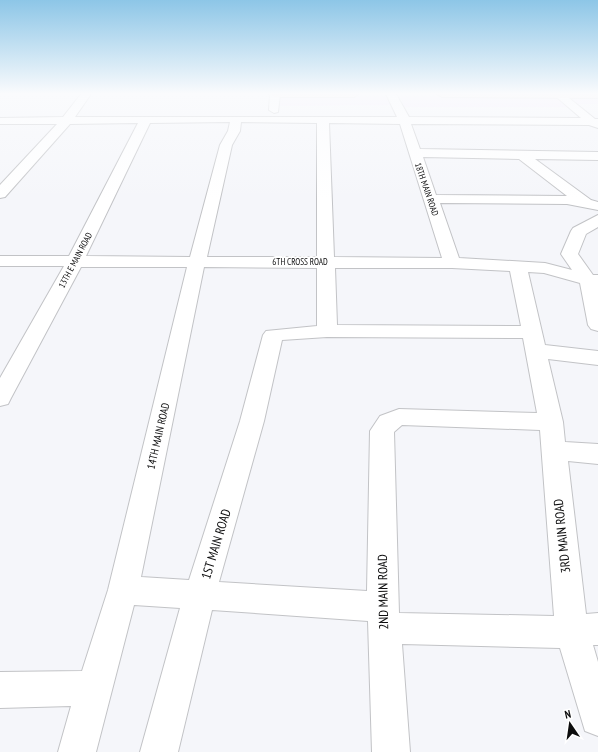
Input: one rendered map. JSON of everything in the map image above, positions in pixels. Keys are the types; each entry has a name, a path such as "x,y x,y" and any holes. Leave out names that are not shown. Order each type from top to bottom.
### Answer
{"street":[{"path":"0,194 59,129"},
{"name":"13TH E MAIN ROAD","path":"0,398 75,262 141,129"},
{"name":"14TH MAIN ROAD","path":"77,752 123,590 196,261 226,145 234,129"},
{"path":"323,129 327,331 534,342 598,358"},
{"name":"18TH MAIN ROAD","path":"407,129 452,263"},
{"path":"415,153 598,156"},
{"path":"522,155 592,205"},
{"path":"431,199 562,200 592,205"},
{"path":"562,200 573,212"},
{"path":"598,220 579,231 569,254 593,280 598,325"},
{"name":"6TH CROSS ROAD","path":"0,261 325,261 452,263 545,268 593,280"},
{"name":"3RD MAIN ROAD","path":"518,266 551,422 553,450 585,630 598,718"},
{"name":"1ST MAIN ROAD","path":"159,752 200,594 252,421 273,336 327,331"},
{"name":"2ND MAIN ROAD","path":"391,752 383,617 382,431 388,422 399,417 551,422"},
{"path":"553,450 598,454"},
{"path":"123,590 200,594 383,617 585,630"},
{"path":"0,690 94,688"}]}
